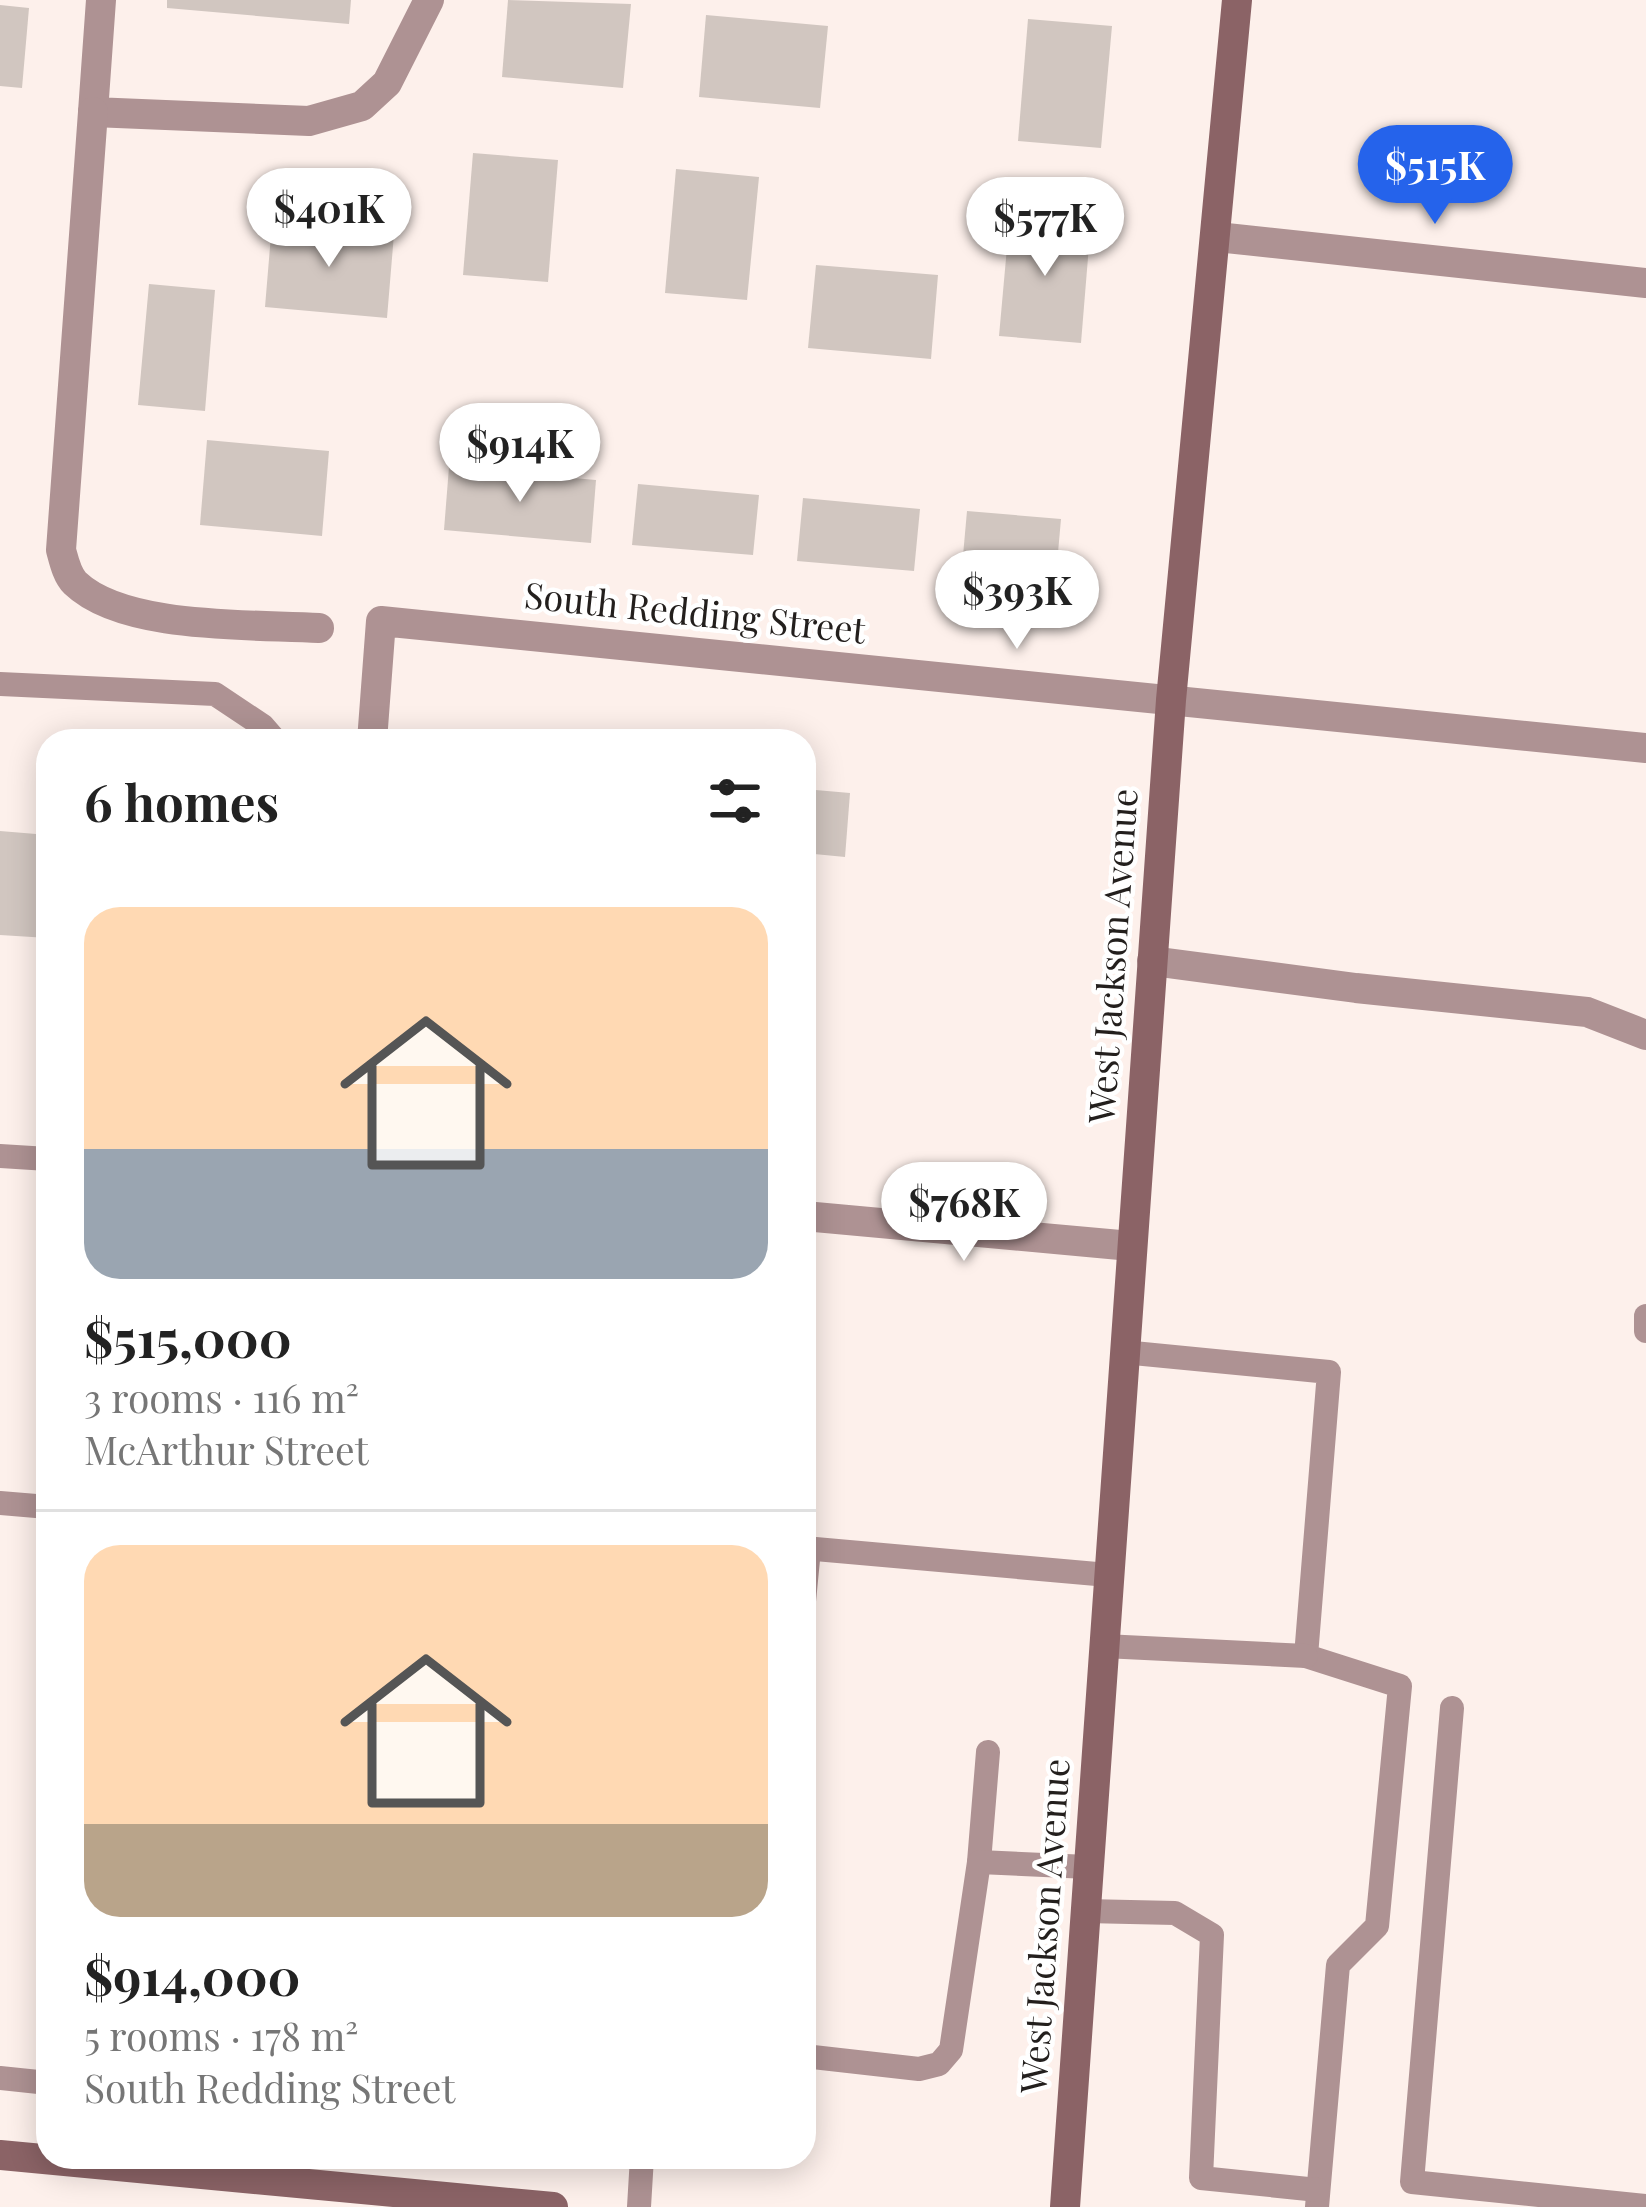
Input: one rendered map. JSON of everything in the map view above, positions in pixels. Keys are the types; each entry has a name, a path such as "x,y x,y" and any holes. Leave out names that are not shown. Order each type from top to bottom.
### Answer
{"street":[{"path":"101,0 61,550 71,580 103,603 146,617 319,628"},
{"path":"93,112 309,121 362,106 387,83 429,0"},
{"name":"West Jackson Avenue","path":"1065,2207 1171,700 1237,0"},
{"path":"1217,237 1646,283"},
{"name":"South Redding Street","path":"373,729 382,621 1646,748"},
{"path":"1152,961 1587,1012 1646,1035"},
{"path":"816,1217 1131,1246"},
{"path":"0,2155 36,2157"},
{"path":"212,2169 315,2196 554,2207"}],"lane":[{"path":"0,684 215,694 266,729"},
{"path":"0,1156 36,1158"},
{"path":"1646,1316 1646,1331"},
{"path":"1123,1352 1329,1372 1306,1656"},
{"path":"0,1503 36,1506"},
{"path":"816,1550 1108,1574"},
{"path":"1085,1911 1175,1912 1212,1935 1201,2178 1317,2199 1338,1965 1377,1926 1400,1686 1306,1656 1104,1646"},
{"path":"1452,1708 1412,2182 1646,2206"},
{"path":"816,2057 919,2069 939,2064 951,2050 979,1862 988,1752"},
{"path":"979,1862 1088,1867"},
{"path":"0,2078 36,2082"},
{"path":"639,2207 641,2169"}],"building":[{"path":"167,0 351,0 349,24 167,8"},
{"path":"508,0 631,4 623,88 502,77"},
{"path":"0,5 29,8 22,88 0,86"},
{"path":"706,15 828,26 820,108 699,97"},
{"path":"1028,19 1112,26 1101,148 1018,141"},
{"path":"473,153 558,160 548,282 463,275"},
{"path":"676,169 759,177 747,300 665,293"},
{"path":"1010,214 1091,221 1081,343 999,336"},
{"path":"272,223 394,234 387,318 265,307"},
{"path":"816,265 938,275 931,359 808,348"},
{"path":"149,284 215,290 205,411 138,405"},
{"path":"207,440 329,451 322,536 200,525"},
{"path":"449,467 596,480 591,543 444,530"},
{"path":"638,484 759,495 753,555 632,545"},
{"path":"803,498 920,509 914,571 797,561"},
{"path":"967,511 1061,519 1055,586 961,578"},
{"path":"816,790 850,793 845,857 816,854"},
{"path":"0,831 36,834 36,937 0,935"}]}
